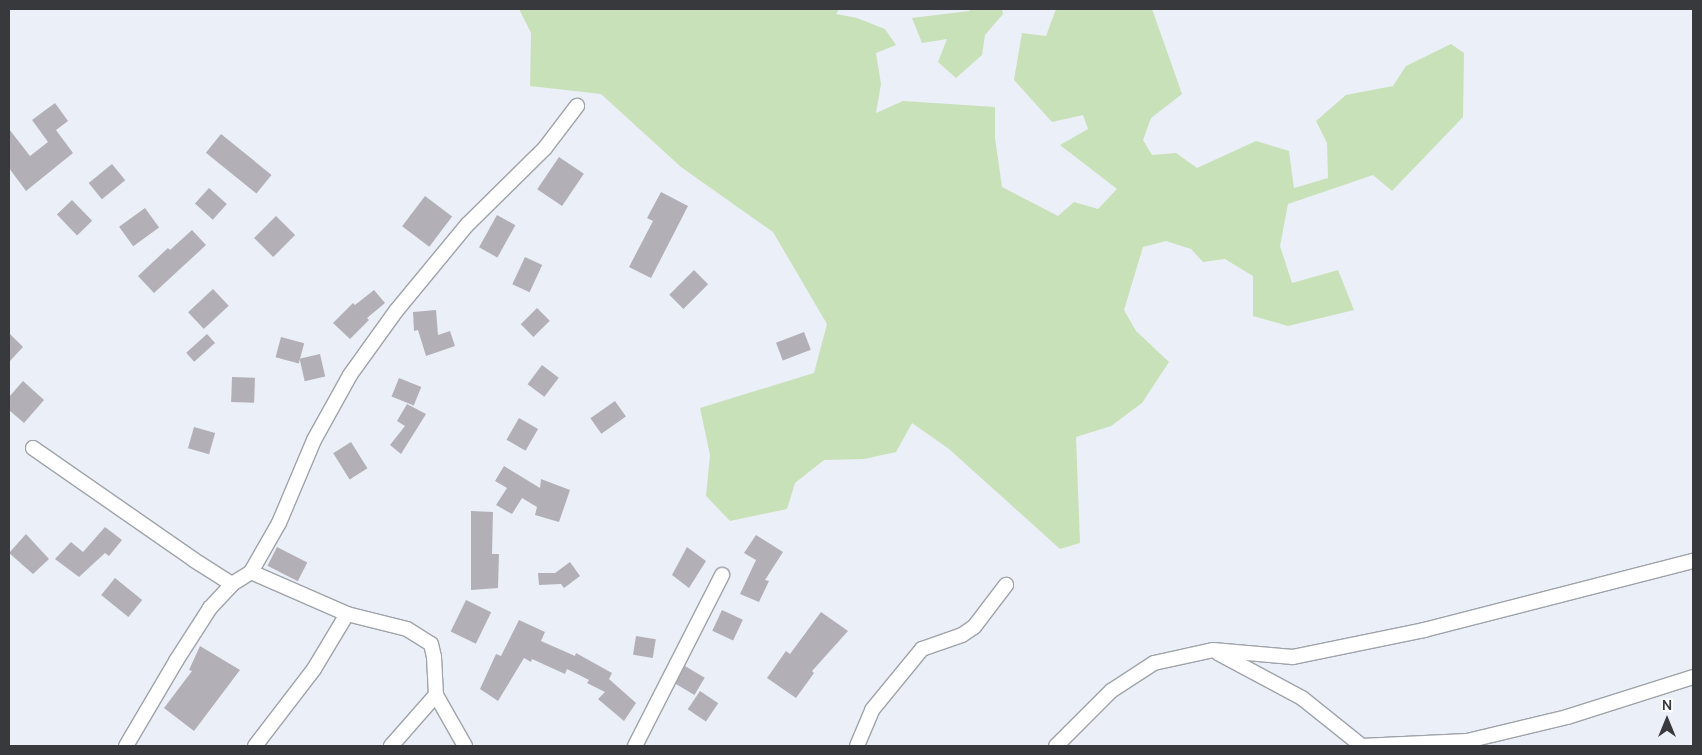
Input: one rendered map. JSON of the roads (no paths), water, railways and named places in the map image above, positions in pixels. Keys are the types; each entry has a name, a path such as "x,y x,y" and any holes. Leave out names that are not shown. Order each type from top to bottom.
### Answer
{"street":[{"path":"126,746 193,632 210,608 232,584 251,572 279,522 314,440 350,375 396,311 468,225 545,148 577,106"},
{"path":"33,448 194,560 232,584"},
{"path":"1056,746 1111,691 1154,663 1213,650 1293,658 1424,630 1693,561"},
{"path":"251,572 347,614 407,629 431,644 434,657 436,695 465,746"},
{"path":"635,746 722,575"},
{"path":"857,746 872,710 922,649 962,635 974,627 1006,584"},
{"path":"255,746 314,670 347,614"},
{"path":"1213,650 1302,698 1361,746 1467,741 1567,717 1693,676"},
{"path":"391,746 436,695"}]}
